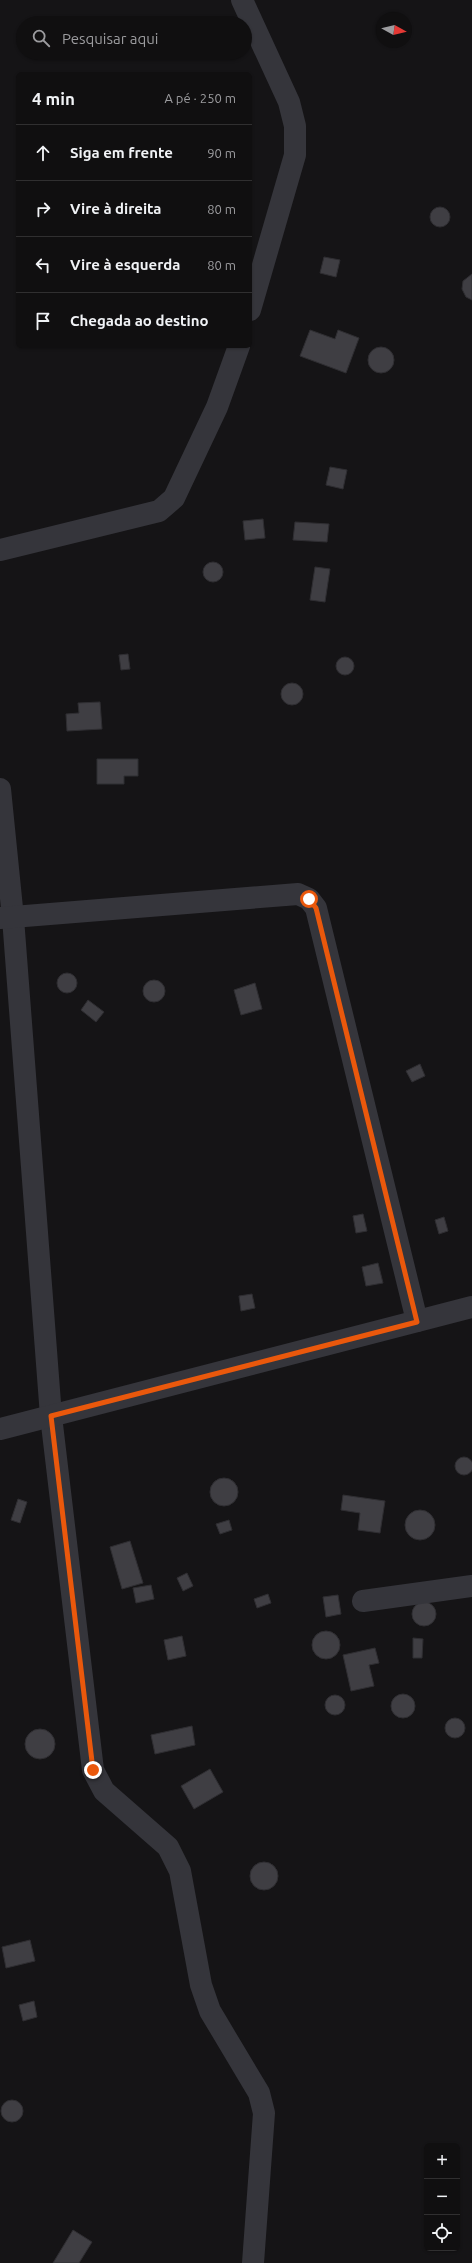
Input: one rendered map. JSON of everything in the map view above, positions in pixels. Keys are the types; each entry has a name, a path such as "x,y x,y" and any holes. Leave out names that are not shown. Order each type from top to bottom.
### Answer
{"street":[{"path":"242,0 249,16"},
{"path":"252,22 289,102 295,126 295,155 252,303"},
{"path":"0,550 159,511 174,498 217,407 238,348"},
{"path":"0,789 6,918 51,1416 93,1770 104,1791 168,1847 180,1872 201,1985 210,2011 259,2093 264,2113 253,2263"},
{"path":"6,918 298,894 309,899 316,908 417,1322"},
{"path":"0,1429 472,1307"},
{"path":"363,1601 472,1586"}],"building":[{"path":"440,207 447,210 450,217 447,224 440,227 433,224 430,217 433,210"},
{"path":"324,257 340,260 336,277 320,273"},
{"path":"472,274 472,300 466,297 462,289 463,281"},
{"path":"310,330 335,339 338,330 359,338 346,373 300,356"},
{"path":"381,347 390,351 394,360 390,369 381,373 372,369 368,360 372,351"},
{"path":"330,467 347,470 343,489 326,485"},
{"path":"263,519 265,538 245,540 243,521"},
{"path":"295,522 329,524 327,542 293,540"},
{"path":"213,562 220,565 223,572 220,579 213,582 206,579 203,572 206,565"},
{"path":"315,567 330,569 325,602 310,600"},
{"path":"128,654 130,669 121,670 119,655"},
{"path":"345,657 351,660 354,666 351,672 345,675 339,672 336,666 339,660"},
{"path":"288,683 296,683 303,690 303,698 296,705 288,705 281,698 281,690"},
{"path":"100,702 102,729 67,731 66,714 79,713 78,703"},
{"path":"97,759 138,759 138,776 124,776 124,784 97,784"},
{"path":"67,973 74,976 77,983 74,990 67,993 60,990 57,983 60,976"},
{"path":"154,980 162,983 165,991 162,999 154,1002 146,999 143,991 146,983"},
{"path":"255,983 262,1009 241,1015 234,990"},
{"path":"88,1000 104,1012 96,1022 81,1010"},
{"path":"420,1064 425,1076 412,1082 406,1071"},
{"path":"363,1214 367,1231 356,1233 353,1216"},
{"path":"444,1217 448,1231 439,1234 435,1220"},
{"path":"378,1263 383,1283 366,1286 362,1267"},
{"path":"252,1294 255,1308 241,1311 239,1296"},
{"path":"460,1457 468,1457 473,1462 471,1473 468,1475 460,1475 455,1470 455,1462"},
{"path":"224,1478 234,1482 238,1492 234,1502 224,1506 214,1502 210,1492 214,1482"},
{"path":"343,1495 385,1501 380,1533 358,1530 360,1513 341,1510"},
{"path":"18,1499 27,1502 20,1523 11,1520"},
{"path":"420,1510 431,1514 435,1525 431,1536 420,1540 409,1536 405,1525 409,1514"},
{"path":"229,1520 232,1530 220,1534 216,1524"},
{"path":"130,1541 143,1583 122,1589 110,1547"},
{"path":"187,1573 193,1586 183,1591 177,1578"},
{"path":"151,1585 154,1599 136,1603 133,1588"},
{"path":"268,1594 271,1603 257,1608 254,1599"},
{"path":"338,1595 341,1614 326,1617 323,1597"},
{"path":"424,1602 432,1606 436,1614 432,1622 424,1626 416,1622 412,1614 416,1606"},
{"path":"326,1631 336,1635 340,1645 336,1655 326,1659 316,1655 312,1645 316,1635"},
{"path":"182,1636 186,1656 168,1660 164,1640"},
{"path":"413,1638 423,1639 422,1658 413,1658"},
{"path":"375,1648 379,1663 369,1665 374,1686 351,1691 343,1655"},
{"path":"403,1694 412,1697 415,1706 412,1715 403,1718 394,1715 391,1706 394,1697"},
{"path":"331,1695 339,1695 345,1701 345,1709 339,1715 331,1715 325,1709 325,1701"},
{"path":"455,1718 462,1721 465,1728 462,1735 455,1738 448,1735 445,1728 448,1721"},
{"path":"192,1726 195,1745 155,1754 151,1735"},
{"path":"40,1729 51,1733 55,1744 51,1755 40,1759 29,1755 25,1744 29,1733"},
{"path":"210,1769 223,1792 194,1809 181,1786"},
{"path":"264,1862 274,1866 278,1876 274,1886 264,1890 254,1886 250,1876 254,1866"},
{"path":"30,1940 35,1961 6,1968 2,1947"},
{"path":"34,2001 37,2017 23,2021 19,2005"},
{"path":"12,2100 20,2103 23,2111 20,2119 12,2122 4,2119 1,2111 4,2103"},
{"path":"73,2230 92,2242 79,2263 53,2263"}],"route":[{"path":"93,1770 51,1416 417,1322 316,908 309,899"}]}
